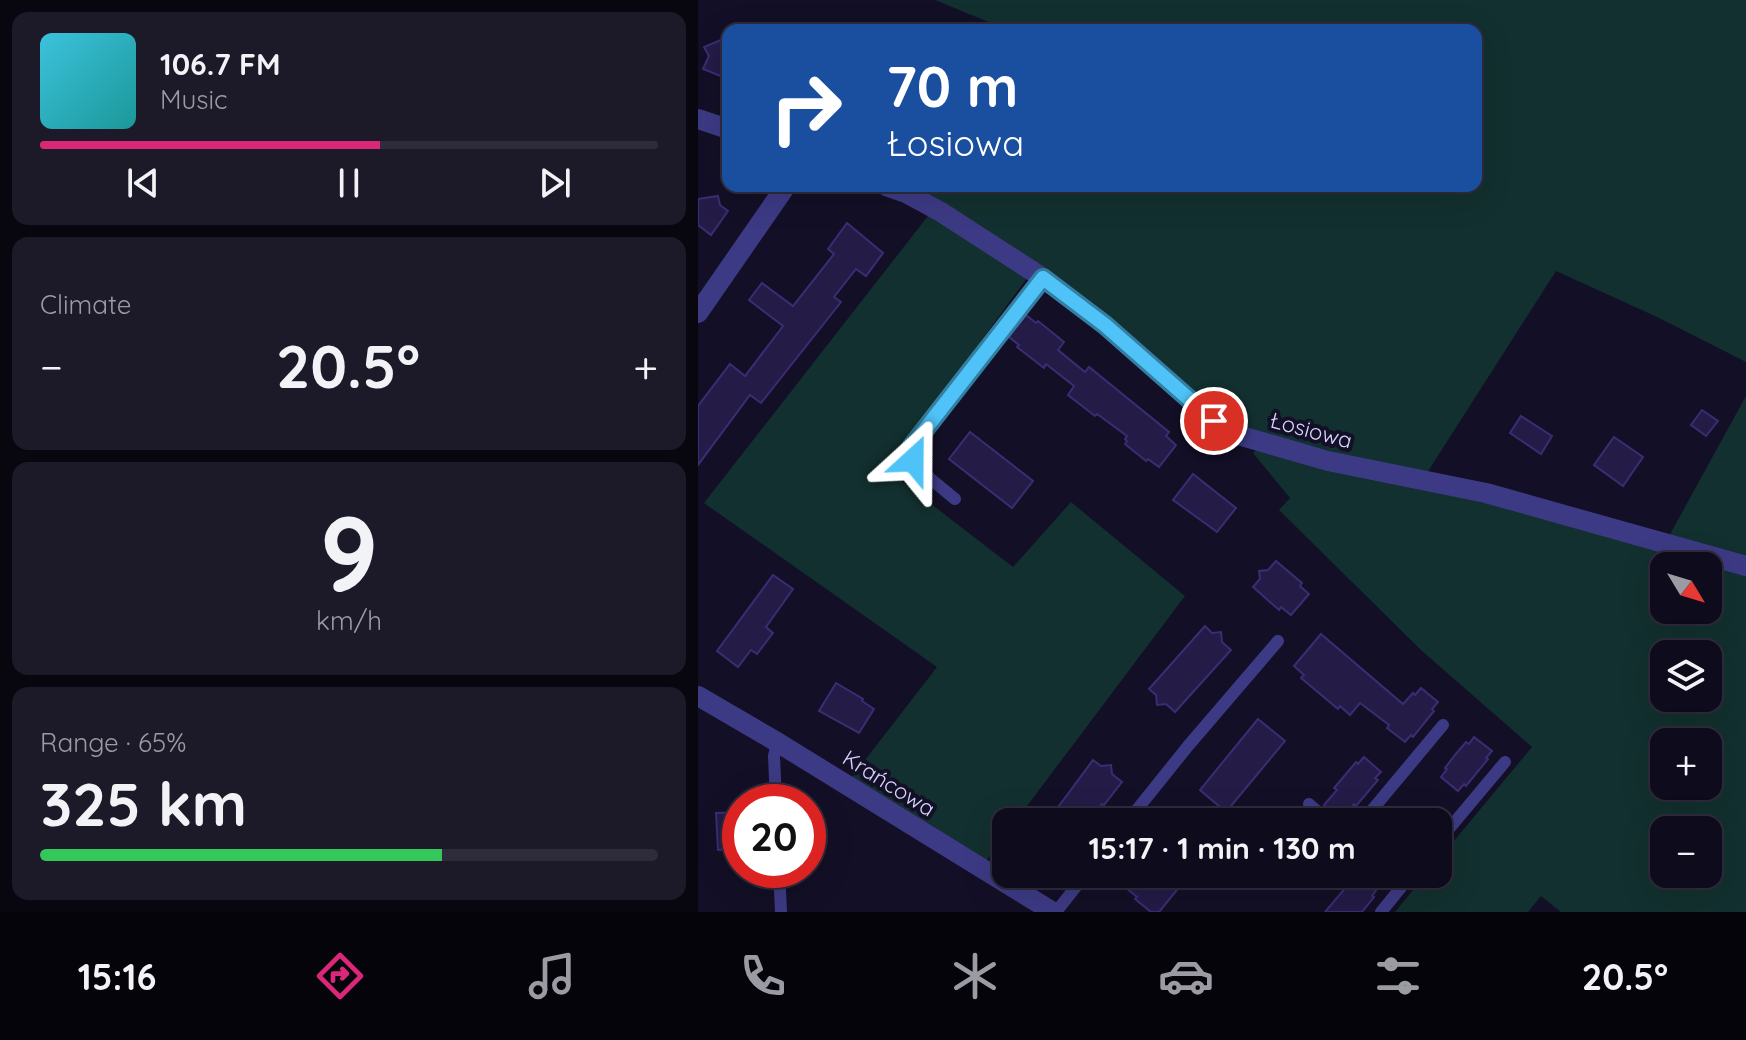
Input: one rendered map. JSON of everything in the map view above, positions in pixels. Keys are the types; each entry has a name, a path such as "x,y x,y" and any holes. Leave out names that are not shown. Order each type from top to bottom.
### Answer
{"street":[{"path":"698,119 722,127"},
{"path":"698,313 782,192"},
{"name":"Łosiowa","path":"903,192 941,212 1043,278 1105,325 1231,433 1328,461 1486,493 1746,566"},
{"name":"Krańcowa","path":"698,696 1054,912"}],"lane":[{"path":"955,499 921,471 913,460 912,446 1043,278"},
{"path":"1138,808 1278,641"},
{"path":"1374,808 1443,725"},
{"path":"775,784 774,756 777,742"},
{"path":"1452,825 1505,762"},
{"path":"1309,804 1314,808"},
{"path":"780,888 781,912"},
{"path":"1054,912 1074,888"},
{"path":"1381,912 1401,888"}],"green space":[{"path":"935,0 1746,0 1746,362 1556,271 1425,476 1240,428 1215,413 924,192 1482,192 1482,24 993,24"},
{"path":"931,212 1027,278 887,470 1013,567 1071,502 1185,596 1026,808 992,808 992,853 987,860 852,777 937,667 704,503"},
{"path":"1746,396 1746,561 1668,538"},
{"path":"1259,447 1484,500 1676,552 1650,552 1650,624 1722,624 1722,564 1746,571 1746,912 1561,912 1541,896 1528,912 1395,912 1415,888 1452,888 1452,843 1532,747 1422,651 1279,510 1290,498 1253,453"}],"building":[{"path":"722,40 722,77 703,69 709,56 704,47"},
{"path":"718,196 720,205 728,211 711,235 698,225 698,199"},
{"path":"847,223 883,253 866,276 856,269 834,297 841,302 761,403 750,395 698,465 698,406 730,364 745,376 783,326 749,300 762,283 793,306 834,254 828,249"},
{"path":"1026,315 1064,342 1058,350 1085,372 1089,367 1169,432 1166,436 1176,445 1159,467 1125,444 1127,436 1068,395 1074,386 1017,347 1019,345 1009,337"},
{"path":"1702,410 1718,421 1706,436 1691,425"},
{"path":"1521,416 1552,436 1541,454 1510,433"},
{"path":"970,432 1033,481 1012,508 949,459"},
{"path":"1614,437 1643,457 1623,486 1594,465"},
{"path":"1193,474 1236,508 1217,532 1173,500"},
{"path":"1276,561 1302,583 1300,586 1309,594 1291,615 1281,607 1279,610 1253,587 1260,579 1259,571 1268,570"},
{"path":"773,575 793,589 766,627 773,633 757,654 751,650 738,667 717,651"},
{"path":"1205,626 1212,633 1221,632 1222,642 1231,650 1175,712 1166,704 1157,705 1156,695 1149,689"},
{"path":"1321,634 1403,704 1421,688 1438,702 1413,737 1411,735 1405,742 1360,703 1350,715 1340,706 1338,709 1301,678 1304,675 1294,666"},
{"path":"836,683 874,709 859,733 819,711"},
{"path":"1258,719 1285,741 1229,808 1221,808 1200,790"},
{"path":"1474,737 1492,751 1466,786 1464,784 1458,791 1441,777 1455,755"},
{"path":"1364,757 1381,772 1375,778 1378,780 1356,806 1327,808 1324,805 1337,790 1334,788 1356,762 1358,764"},
{"path":"1093,760 1101,766 1111,765 1112,774 1122,782 1099,808 1057,808"},
{"path":"716,813 722,813 722,850 718,850"},
{"path":"1126,888 1179,888 1159,912 1151,912 1135,899 1137,897"},
{"path":"1345,888 1377,889 1362,912 1325,912"}],"route":[{"path":"913,460 912,446 1043,278 1105,325 1214,421"}]}
